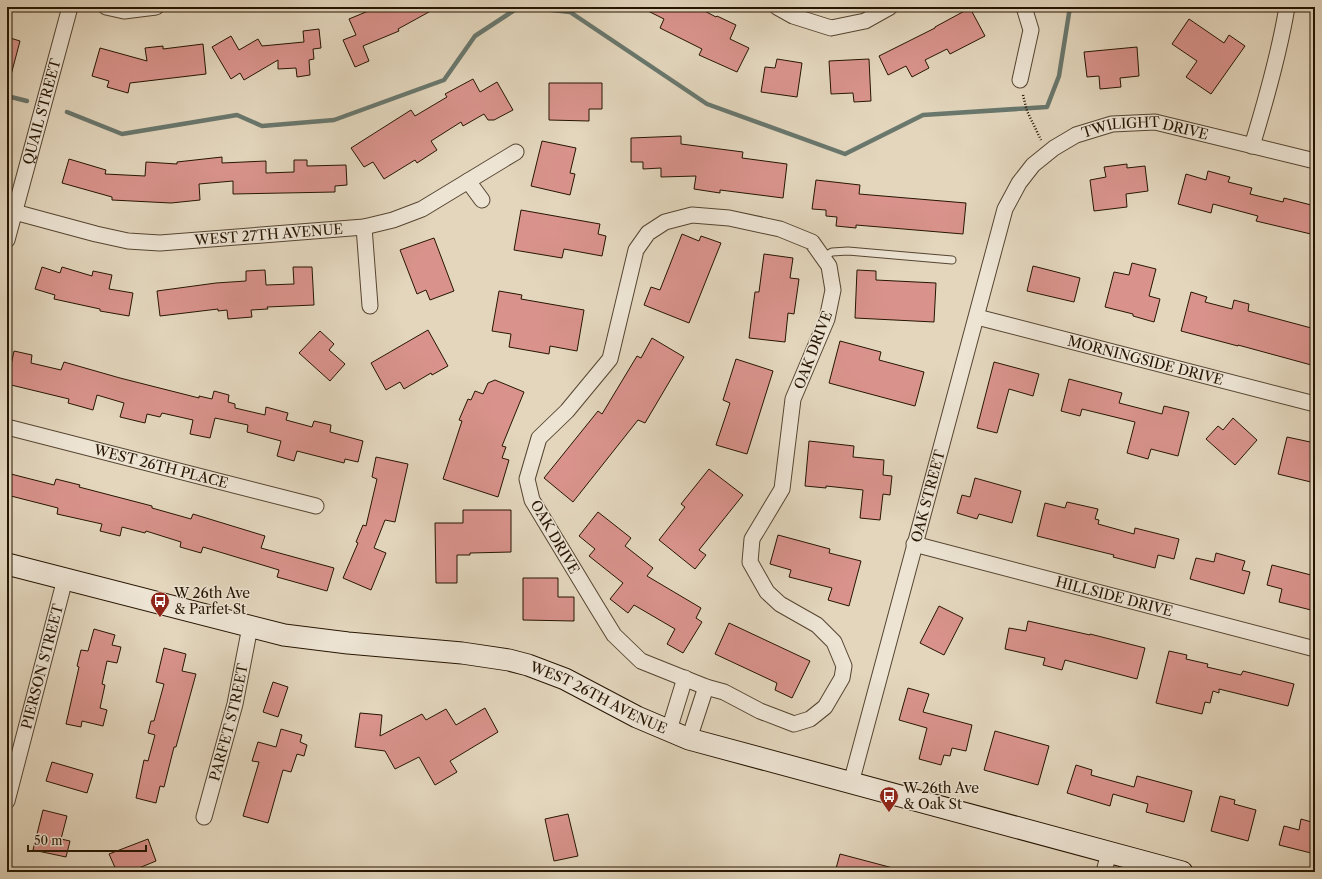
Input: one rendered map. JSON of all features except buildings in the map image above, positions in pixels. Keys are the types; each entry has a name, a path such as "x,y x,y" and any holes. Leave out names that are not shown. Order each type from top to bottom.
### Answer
{"street":[{"name":"QUAIL STREET","path":"7,240 10,211 70,7"},
{"path":"106,7 124,11 156,7"},
{"path":"777,7 793,16 831,28 865,21 890,7"},
{"path":"1021,86 1031,30 1024,7"},
{"path":"1252,146 1269,91 1281,41 1287,7"},
{"name":"TWILIGHT DRIVE","path":"1005,209 1019,183 1034,165 1054,148 1076,135 1112,124 1155,122 1315,161"},
{"name":"WEST 27TH AVENUE","path":"10,211 96,234 128,241 160,244 364,227 393,220 422,209 516,152"},
{"path":"468,181 482,200"},
{"name":"OAK STREET","path":"851,783 1005,209"},
{"name":"OAK DRIVE","path":"692,215 729,218 780,229 812,242 823,257 829,266 833,290 827,319 793,399 782,489 752,539 750,562 767,592 780,604 817,625 834,642 844,666 842,678 825,707 810,719 794,724 760,711 724,692 706,687 641,661 614,634 532,500 527,479 540,438 567,411 610,359 636,250 648,233 665,222 692,215"},
{"path":"364,227 370,306"},
{"name":"MORNINGSIDE DRIVE","path":"977,317 1315,404"},
{"name":"WEST 26TH PLACE","path":"7,427 316,506"},
{"name":"HILLSIDE DRIVE","path":"914,544 1315,649"},
{"name":"WEST 26TH AVENUE","path":"7,564 284,635 315,640 462,652 528,665 565,679 637,717 689,738 1182,872"},
{"name":"PIERSON STREET","path":"7,801 65,580"},
{"name":"PARFET STREET","path":"204,817 234,704 250,627"},
{"path":"669,730 685,678"},
{"path":"689,738 706,687"},
{"path":"1104,872 1109,852"}],"lane":[{"path":"823,257 832,252 848,251 952,260"}],"path":[{"path":"1021,86 1027,112 1043,144"}],"waterway":[{"path":"67,112 122,134 237,115 262,126 334,120 444,80 475,36 519,7"},
{"path":"525,7 570,12 707,104 845,154 923,115 1047,107 1059,76 1070,7"},
{"path":"7,96 27,101"}],"place":[{"name":"W 26th Ave & Parfet St","path":"160,618"},
{"name":"W 26th Ave & Oak St","path":"889,813"}]}
